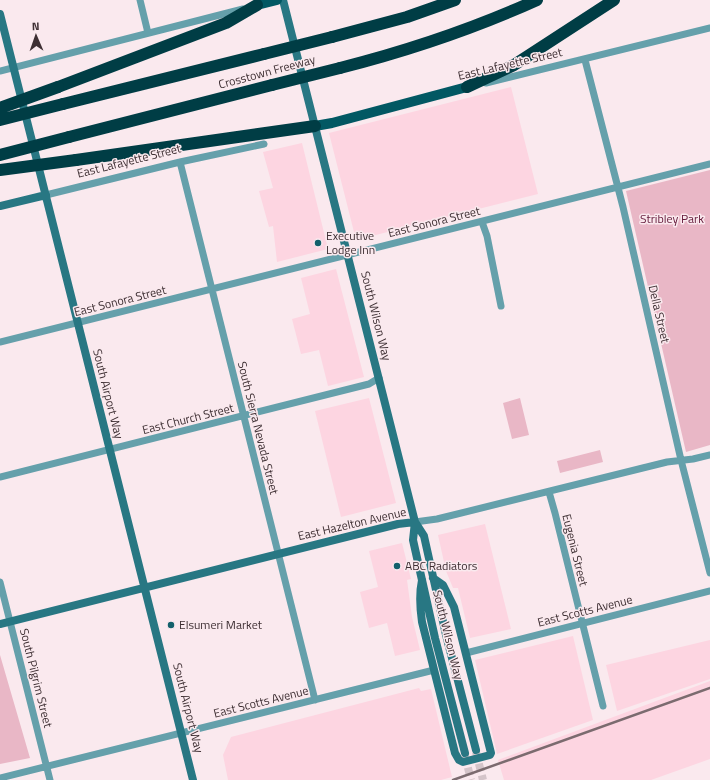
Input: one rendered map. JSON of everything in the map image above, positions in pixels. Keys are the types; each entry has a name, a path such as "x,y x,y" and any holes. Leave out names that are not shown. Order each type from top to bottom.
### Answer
{"highway":[{"name":"Crosstown Freeway","path":"0,120 332,37 407,17 455,0"},
{"name":"Crosstown Freeway","path":"0,155 340,68 393,53 435,40 537,0"},
{"path":"467,87 514,65 614,0"},
{"path":"0,108 226,23 257,5"},
{"path":"0,170 315,126"}],"main road":[{"path":"257,5 277,0"},
{"name":"South Wilson Way","path":"283,0 415,522 424,536 446,635 476,750"},
{"name":"South Airport Way","path":"0,14 193,780"},
{"name":"East Lafayette Street","path":"315,126 332,123 467,87"},
{"name":"East Lafayette Street","path":"0,206 46,195"},
{"name":"South Wilson Way","path":"415,522 413,540 435,638 465,753"},
{"name":"East Hazelton Avenue","path":"0,624 398,524 415,522"},
{"path":"422,580 420,590 420,613 456,753 459,760 463,762 490,755 491,753 454,608 443,584 433,578"}],"street":[{"path":"140,0 148,33"},
{"path":"0,71 257,5"},
{"name":"East Lafayette Street","path":"467,87 585,60 710,28"},
{"name":"Della Street","path":"585,60 648,314 681,460 710,573"},
{"name":"East Lafayette Street","path":"46,195 180,162 264,144"},
{"name":"South Sierra Nevada Street","path":"180,162 315,700"},
{"name":"East Sonora Street","path":"0,342 710,164"},
{"path":"482,222 487,236 502,306"},
{"name":"East Church Street","path":"0,477 369,384 379,378"},
{"name":"East Hazelton Avenue","path":"415,522 437,520 667,462 693,459 710,455"},
{"name":"Eugenia Street","path":"548,492 555,513 603,706"},
{"name":"South Pilgrim Street","path":"0,582 50,780"},
{"name":"East Scotts Avenue","path":"466,653 710,591"},
{"name":"East Scotts Avenue","path":"0,778 434,670"}],"shaded area":[{"path":"511,87 538,194 356,240 329,133"},
{"path":"302,143 328,249 277,262 273,226 269,227 259,191 273,188 263,152"},
{"path":"336,269 364,377 328,386 319,350 301,354 292,319 310,314 301,278"},
{"path":"369,398 396,503 341,517 315,411"},
{"path":"485,524 511,629 470,638 458,588 453,588 446,571 438,535"},
{"path":"402,543 411,579 407,580 412,617 420,650 395,656 387,623 369,628 360,592 378,587 369,551"},
{"path":"573,636 593,720 497,754 475,660"},
{"path":"710,640 710,679 617,711 606,665"},
{"path":"710,681 710,759 651,780 504,780 498,760"},
{"path":"419,688 421,691 431,689 452,777 441,780 228,780 223,755 231,737"}],"green space":[{"name":"Stribley Park","path":"710,170 710,445 686,452 626,191"},
{"path":"520,398 529,435 512,439 503,403"},
{"path":"600,450 603,462 560,473 557,461"},
{"path":"0,655 30,758 0,764"}],"tunnel":[{"path":"476,752 483,780"},
{"path":"465,756 471,780"}],"railway":[{"path":"453,780 710,688"}],"place":[{"name":"Executive Lodge Inn","path":"318,243"},
{"name":"ABC Radiators","path":"397,566"},
{"name":"Elsumeri Market","path":"171,625"}]}
